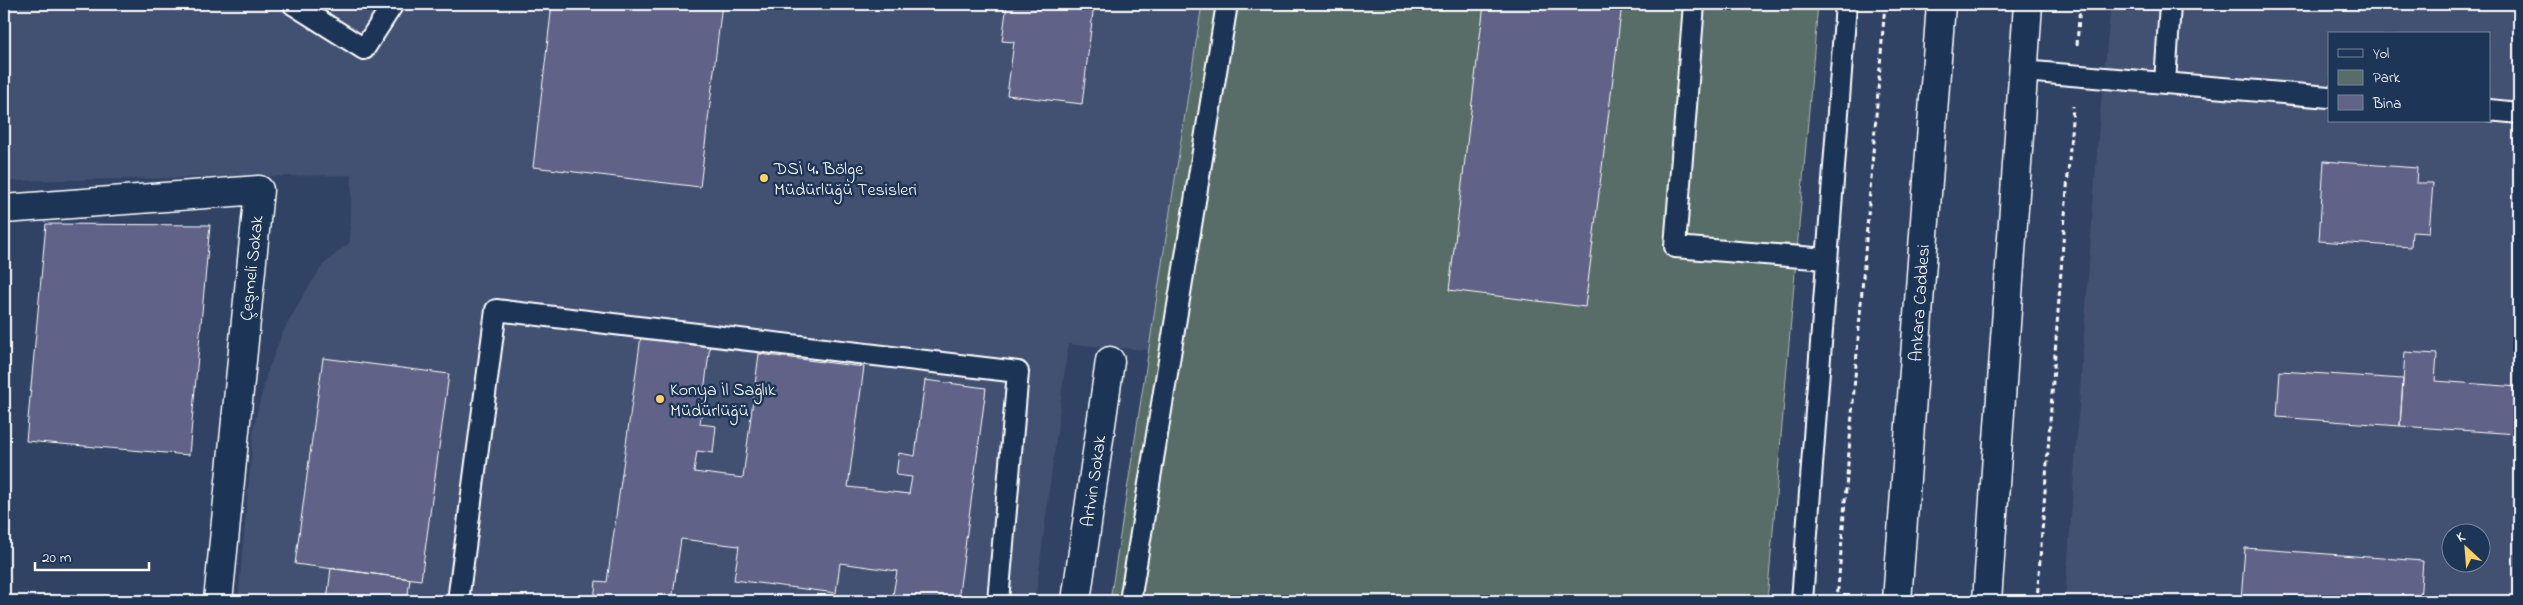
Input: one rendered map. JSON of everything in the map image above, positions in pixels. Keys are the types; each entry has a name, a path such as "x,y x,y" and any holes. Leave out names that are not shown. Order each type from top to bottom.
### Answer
{"main road":[{"name":"Ankara Caddesi","path":"1897,601 1941,4"},
{"path":"1987,601 2028,4"},
{"name":"Çeşmeli Sokak","path":"4,209 259,190 218,601"},
{"name":"Artvin Sokak","path":"1076,601 1110,361"}],"lane":[{"path":"293,4 364,49 393,4"},
{"path":"1130,601 1227,4"},
{"path":"1694,4 1675,247 1827,259"},
{"path":"1802,601 1846,4"},
{"path":"2165,83 2170,4"},
{"path":"2023,71 2328,97"},
{"path":"2490,110 2519,113"},
{"path":"458,601 496,310 1018,372 998,601"}],"path":[{"path":"1837,601 1886,4"},
{"path":"2037,601 2080,4"}],"shaded area":[{"path":"4,4 1818,4 1767,601 1110,601 1149,350 1068,344 1035,601 238,601 254,425 267,373 283,332 303,296 323,265 350,242 352,175 4,181"},
{"path":"2111,4 2519,4 2519,601 2065,601 2099,125"}],"green space":[{"path":"1202,4 1818,4 1767,601 1110,601"}],"building":[{"path":"552,4 722,4 700,187 533,167"},
{"path":"1007,4 1094,4 1082,104 1007,95 1014,42 1002,41"},
{"path":"1484,4 1622,4 1585,307 1449,290"},
{"path":"2324,161 2417,168 2416,183 2433,183 2429,233 2412,232 2411,247 2319,241"},
{"path":"46,224 210,225 189,455 26,441"},
{"path":"641,336 710,345 700,424 716,426 713,453 697,451 694,472 743,478 759,354 864,367 848,487 909,494 912,477 896,475 899,453 915,456 925,380 986,388 958,601 892,601 897,571 840,563 836,593 734,580 739,546 681,539 672,601 594,601 596,581 607,582"},
{"path":"2405,352 2437,354 2435,381 2519,387 2517,434 2400,426"},
{"path":"323,358 449,374 421,580 295,564"},
{"path":"2280,371 2403,379 2400,426 2277,417"},
{"path":"2519,410 2519,461 2516,461"},
{"path":"2245,548 2423,561 2420,601 2241,601"},
{"path":"331,568 410,579 407,601 327,601"}],"place":[{"name":"DSİ 4. Bölge Müdürlüğü Tesisleri","path":"764,178"},
{"name":"Konya İl Sağlık Müdürlüğü","path":"660,399"}]}
